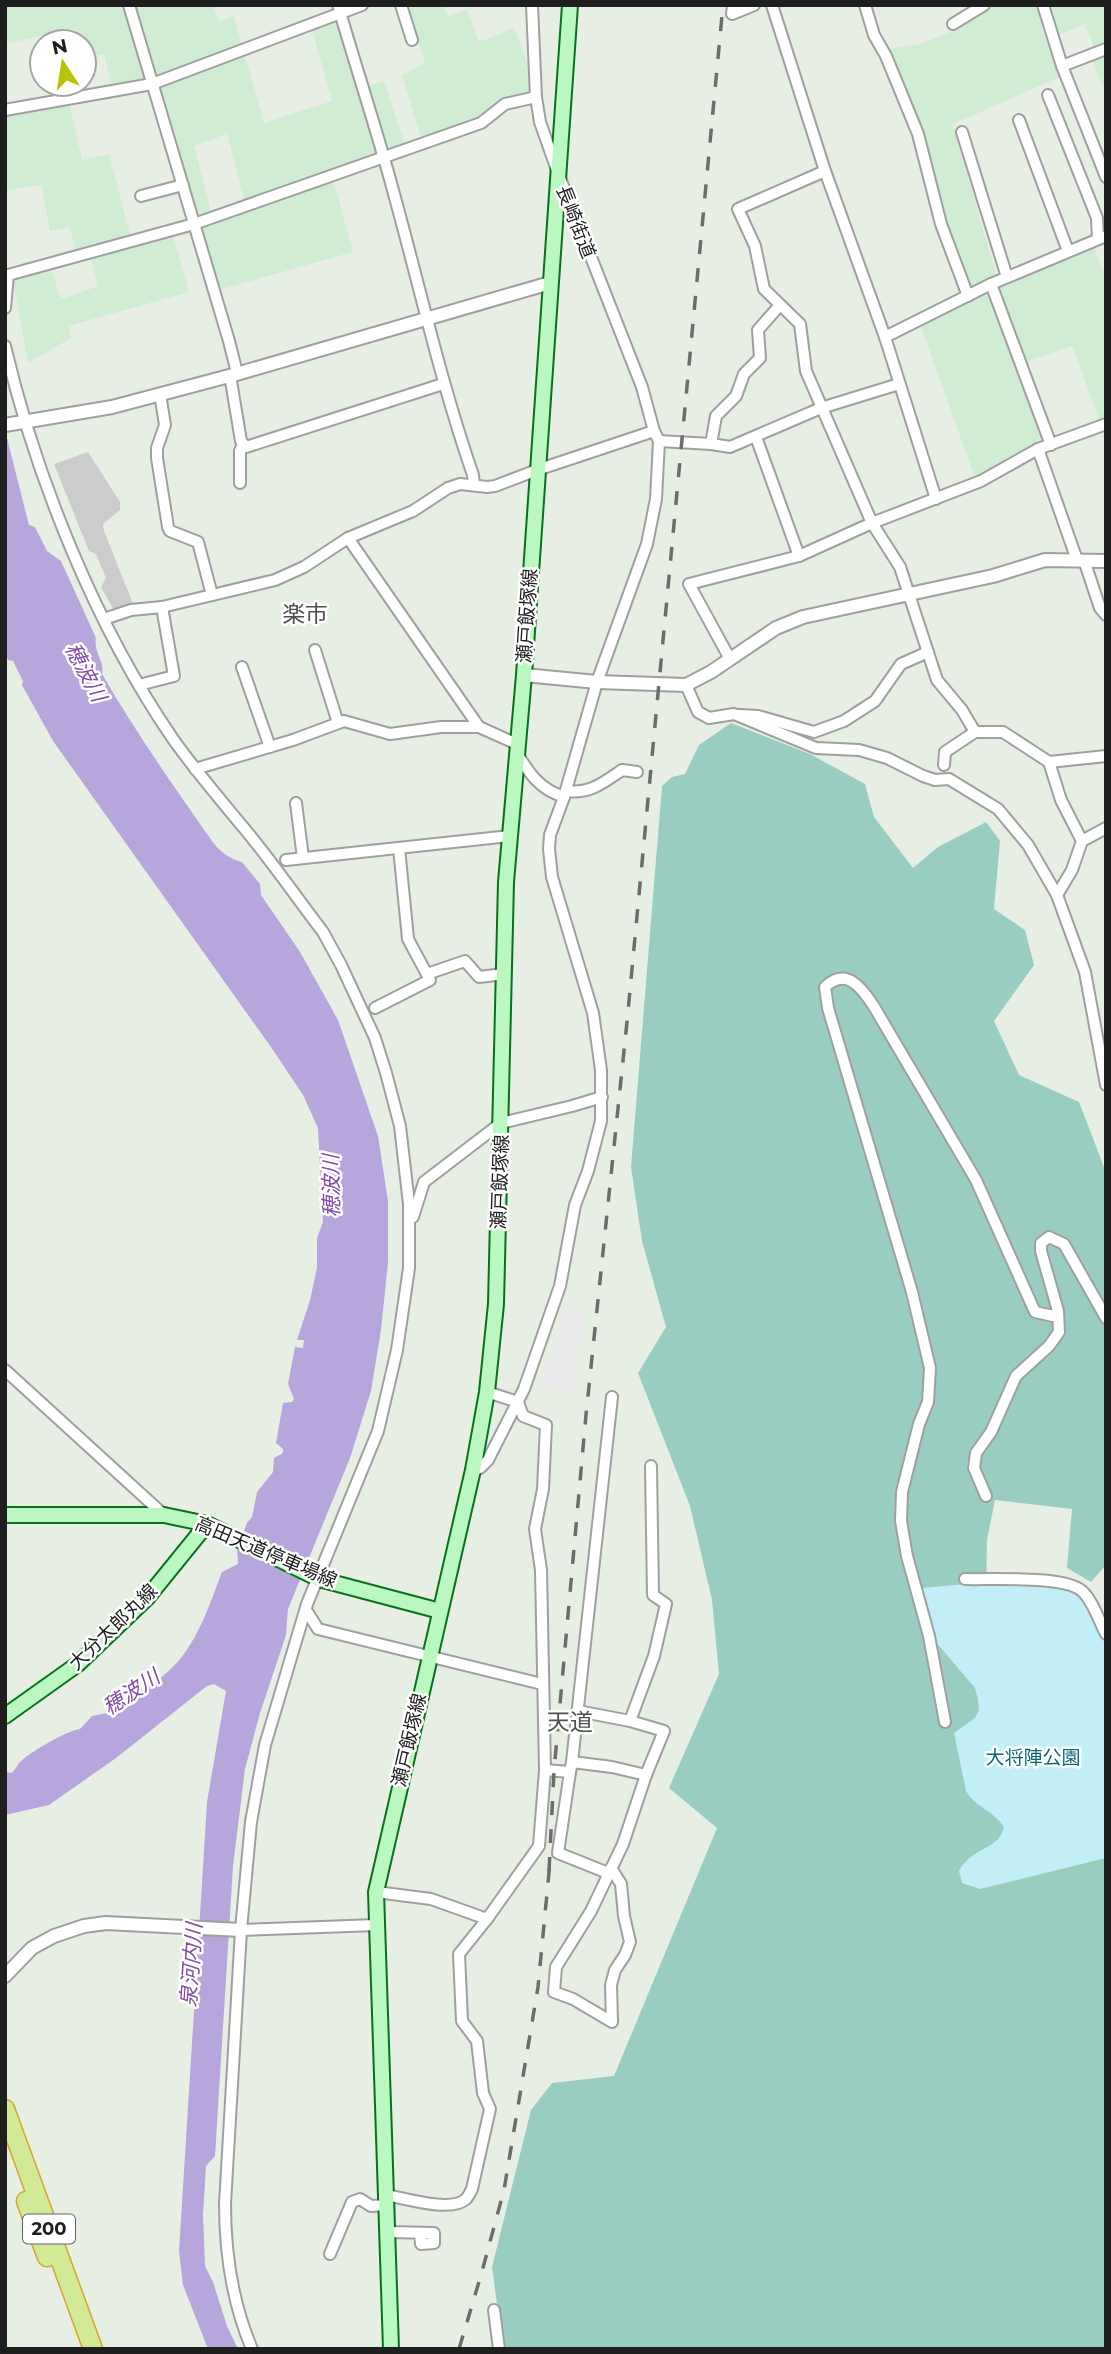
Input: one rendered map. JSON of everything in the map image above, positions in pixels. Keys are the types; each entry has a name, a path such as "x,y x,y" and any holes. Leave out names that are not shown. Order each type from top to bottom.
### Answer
{"highway":[{"name":"200","path":"5,2109 93,2349"},
{"name":"200","path":"5,2144 82,2349"}],"main road":[{"name":"瀬戸飯塚線","path":"391,2349 376,1892 473,1470 487,1392 496,1304 509,836 523,675 570,5"},
{"name":"高田天道停車場線","path":"5,1515 164,1515 209,1525 316,1578 439,1611"},
{"name":"大分太郎丸線","path":"5,1716 78,1664 147,1598 209,1525"}],"street":[{"path":"130,5 194,224 233,374 241,442 246,447 443,384"},
{"path":"5,110 152,84 339,10 362,5"},
{"path":"401,5 412,40"},
{"name":"長崎街道","path":"473,1470 480,1468 488,1460 518,1402 561,1286 575,1205 598,1136 602,1097 601,1070 593,1013 552,877 550,835 565,794 597,682 647,544 656,499 656,436 642,387 540,122 536,97 532,5"},
{"path":"733,5 732,14 754,5"},
{"path":"772,5 825,171 885,337 936,499"},
{"path":"865,5 874,35 886,56 918,134 941,224 968,296"},
{"path":"953,23 984,5"},
{"path":"1043,5 1062,66 1106,177"},
{"path":"339,10 385,158 443,384 474,485"},
{"path":"1062,66 1106,49"},
{"path":"885,337 991,284 1102,238 1097,218 1048,95"},
{"path":"5,308 8,275 194,224 481,123 505,104 536,97"},
{"path":"1019,120 1068,251"},
{"path":"962,132 1007,277"},
{"path":"825,171 738,209 755,246 764,289 800,324 806,371 872,523 900,567 937,680 962,710 975,732"},
{"path":"141,196 183,185"},
{"path":"15,423 111,407 550,283"},
{"path":"991,284 1051,445"},
{"path":"711,444 716,415 736,396 744,374 760,358 758,330 779,305"},
{"path":"5,346 15,423 104,619 139,685 195,769 323,933 375,1038 400,1126 409,1204 409,1268 397,1350 379,1431 316,1578 306,1610 265,1745 251,1822 241,1930 225,2241 235,2299 252,2349"},
{"path":"104,619 131,610 162,607 275,580 304,567 348,538 413,511 448,488 460,484 495,486 537,470 656,436 730,447 821,408 899,384"},
{"path":"160,394 165,425 156,458 168,527 170,531 198,542 212,595"},
{"path":"730,659 689,584 799,556 872,523 981,481 1038,449 1106,424"},
{"path":"756,437 799,556"},
{"path":"240,484 240,451 243,444"},
{"path":"1038,449 1080,560 1100,608 1106,615"},
{"path":"348,538 479,727 516,748 544,789 565,794 580,793 593,789 622,770 637,772"},
{"path":"523,675 597,682 685,685 776,628 803,617 909,596 993,576 1045,560 1106,561"},
{"path":"139,685 174,677 162,607"},
{"path":"314,650 338,723"},
{"path":"685,685 698,712 709,718 758,716 814,732 844,721 875,701 901,664 928,652"},
{"path":"242,667 270,747"},
{"path":"734,715 816,748 859,750 887,758 935,780 949,779 998,809 1028,845 1057,895 1086,972 1106,1085"},
{"path":"195,769 344,721 390,734 441,727 479,727"},
{"path":"944,765 945,752 975,732 1003,732 1049,762 1106,756"},
{"path":"1049,762 1061,800 1082,841"},
{"path":"296,803 303,858"},
{"path":"1057,895 1072,870 1082,841 1106,828"},
{"path":"286,859 509,836"},
{"path":"375,1008 430,980 408,939 399,848"},
{"path":"427,974 465,961 479,977 504,974"},
{"path":"945,1722 929,1636 907,1556 901,1521 902,1492 919,1424 928,1402 930,1368 912,1292 828,1008 825,987 832,980 852,981 862,989 976,1180 1035,1312 1053,1316 1058,1311"},
{"path":"409,1229 424,1182 501,1123 602,1097"},
{"path":"986,1496 974,1468 976,1453 991,1432 1016,1376 1049,1346 1059,1332 1058,1311 1041,1243 1049,1237 1064,1244 1106,1318"},
{"path":"5,1370 164,1515"},
{"path":"330,2254 352,2202 360,2199 371,2206 386,2200 442,2206 458,2204 466,2199 471,2189 490,2109 483,2093 477,2041 461,2021 459,1954 539,1846 545,1770 541,1570 535,1529 543,1489 546,1425 523,1416 518,1402 487,1392"},
{"path":"578,1711 664,1731 623,1844 610,1870 591,1911 556,1967 554,1992 573,1999 612,2022 611,1985 615,1970 630,1942 621,1884 610,1870 558,1853 578,1711 612,1397"},
{"path":"630,1721 654,1656 666,1604 653,1595 651,1466"},
{"path":"965,1579 1041,1580 1076,1586 1085,1593 1106,1634"},
{"path":"306,1610 318,1629 542,1684"},
{"path":"545,1770 612,1767 646,1775"},
{"path":"376,1892 431,1899 487,1919"},
{"path":"5,1976 32,1948 54,1936 83,1926 106,1923 241,1930 376,1925"},
{"path":"387,2232 420,2233"},
{"path":"494,2310 499,2349"}],"shaded area":[{"path":"88,452 120,502 120,510 103,524 133,604 115,612 101,587 106,578 96,554 89,551 54,464"},
{"path":"567,1305 583,1309 573,1391 541,1386"}],"green space":[{"path":"5,5 213,5 219,21 234,16 264,123 332,101 312,30 339,21 360,89 384,81 405,145 331,171 353,252 219,290 156,78 112,86 104,54 98,55 98,28 28,28 28,39 5,44","holes":["227,134 247,211 214,222 194,146"]},
{"path":"406,5 444,5 448,16 467,9 479,42 514,28 529,66 532,94 505,100 473,121 421,138 402,75 425,63"},
{"path":"995,5 1037,5 1043,32 1062,76 953,124 997,278 970,291 944,218 925,137 883,50 920,44 956,30"},
{"path":"1046,5 1106,5 1106,96 1092,58 1097,56 1085,24 1054,37"},
{"path":"69,103 82,160 109,154 133,246 173,236 189,292 69,326 71,338 28,363 13,280 51,269 61,299 98,286 89,250 76,252 70,227 50,231 41,185 5,191 5,115"},
{"path":"1093,245 1106,278 1106,417 1099,419 1072,346 1016,365 1043,442 975,478 920,324 987,289"},
{"path":"731,723 810,754 865,784 874,817 913,868 938,847 986,822 1000,841 994,909 1025,930 1034,965 994,1021 1019,1075 1079,1102 1104,1167 1104,1567 1091,1582 1067,1568 1072,1509 995,1500 987,1540 986,1591 1106,1784 1106,2349 503,2349 492,2267 531,2110 552,2083 614,2076 717,1828 669,1788 719,1674 712,1600 690,1506 638,1373 666,1327 642,1241 631,1167 662,786 672,777 685,774 699,745"},
{"name":"大将陣公園","path":"968,1584 1065,1588 1079,1594 1106,1645 1106,1858 980,1889 962,1883 959,1871 964,1864 974,1854 995,1842 1004,1827 966,1791 954,1733 975,1718 979,1710 978,1699 975,1688 935,1641 921,1588"}],"water":[{"name":"穂波川","path":"5,430 29,525 35,527 47,551 61,561 96,638 102,674 141,738 212,841 226,854 242,862 260,884 261,895 300,952 338,1020 378,1136 388,1201 388,1262 371,1391 350,1458 288,1609 286,1635 245,1769 233,1866 215,2156 206,2166 203,2215 205,2266 238,2349 208,2349 183,2285 179,2251 207,1802 226,1691 214,1684 207,1686 116,1758 49,1805 5,1815 5,1772 12,1773 19,1763 31,1754 80,1729 92,1716 113,1712 128,1699 130,1693 147,1688 171,1669 198,1631 222,1572 238,1564 237,1549 252,1517 257,1492 273,1472 274,1458 283,1453 283,1449 276,1443 283,1403 292,1402 294,1399 288,1384 295,1347 303,1348 304,1340 297,1340 310,1300 317,1268 317,1238 323,1222 318,1128 303,1095 273,1050 53,741 22,685 23,681 13,661 8,660 5,652"}],"railway":[{"path":"549,1871 554,1771 586,1415 627,1022 723,5"},
{"path":"459,2349 504,2190 538,1987 550,1862"}],"district":[{"name":"楽市","path":"305,614"},
{"name":"天道","path":"570,1722"}],"water label":[{"name":"泉河内川","path":"191,1965"}]}
